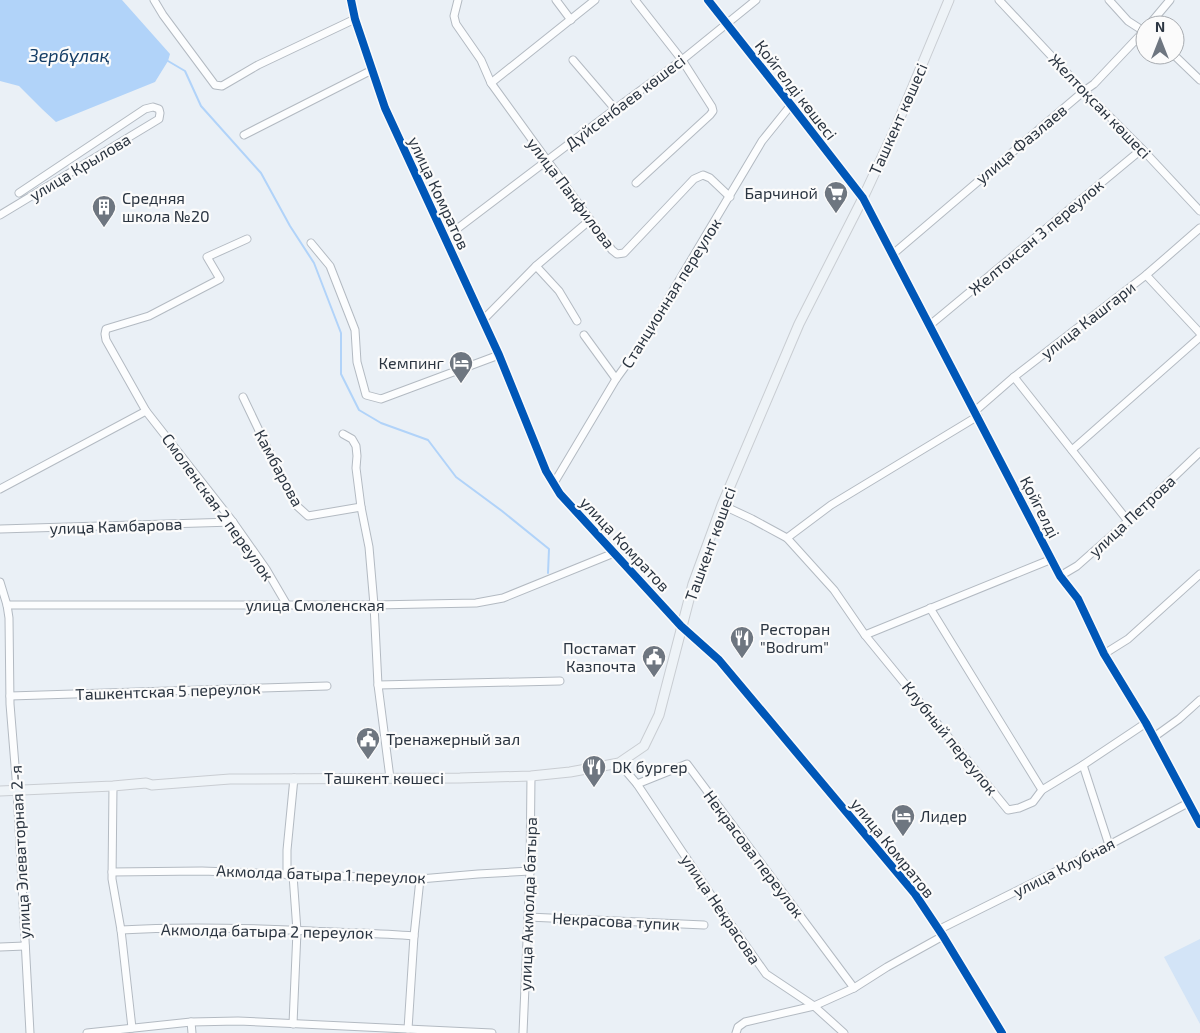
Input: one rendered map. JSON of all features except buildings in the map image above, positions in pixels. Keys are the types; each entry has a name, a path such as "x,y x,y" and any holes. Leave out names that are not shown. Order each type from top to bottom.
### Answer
{"main road":[{"name":"Ташкент көшесі","path":"0,791 146,783 152,785 230,779 531,776 570,772 619,763 644,746 659,714 693,584 722,505 799,324 863,198 896,127 948,0"}],"street":[{"path":"154,0 215,85 222,86 258,65 355,20"},
{"name":"улица Комратов","path":"351,0 355,20 385,108 499,355 546,471 560,494 682,626 719,660 915,894 1002,1033"},
{"name":"улица Панфилова","path":"458,0 454,16 456,24 481,60 491,83 612,250 617,254 624,253 694,179 703,175 710,178 730,197"},
{"path":"556,0 571,20"},
{"path":"491,83 595,0"},
{"path":"635,0 682,60 712,107 713,112 636,183"},
{"name":"Қойгелді көшесі","path":"708,0 863,198"},
{"name":"Дүйсенбаев көшесі","path":"444,238 682,60 756,0"},
{"name":"Желтоқсан көшесі","path":"999,0 1200,211"},
{"path":"1109,0 1128,21 1135,25"},
{"path":"1157,15 1170,0"},
{"name":"улица Фазлаев","path":"893,254 1094,84 1135,41"},
{"path":"573,60 615,109"},
{"path":"1184,65 1200,80"},
{"path":"244,135 372,70"},
{"name":"Станционная переулок","path":"554,483 616,379 640,346 762,141 791,105"},
{"name":"улица Крылова","path":"0,215 159,118 159,109 153,107 145,109 19,193"},
{"name":"Желтоксан 3 переулок","path":"930,325 1142,148"},
{"name":"Қойгелді","path":"863,198 1060,576 1078,599 1104,654 1154,737 1200,824"},
{"path":"483,320 536,266 590,220"},
{"name":"улица Кашгари","path":"787,538 831,505 976,414 1014,377 1146,275 1200,228"},
{"name":"Смоленская 2 переулок","path":"247,239 207,257 220,279 149,316 106,329 105,334 106,340 146,411 233,522 266,568 287,605"},
{"path":"311,243 330,266 355,330 357,362 366,395 381,400 499,355"},
{"path":"536,266 559,291 577,321"},
{"path":"1146,275 1200,333"},
{"path":"584,335 616,379"},
{"path":"1072,450 1200,338"},
{"path":"1014,377 1128,521"},
{"name":"Камбарова","path":"243,397 297,506 308,516 361,507"},
{"path":"0,489 146,411"},
{"path":"342,434 352,439 356,446 356,468 361,507 369,547 378,685 390,778"},
{"name":"улица Петрова","path":"1060,576 1078,566 1200,452"},
{"name":"Клубный переулок","path":"722,505 787,538 834,590 865,635 1008,810 1020,808 1033,802 1042,790 1146,723"},
{"name":"улица Камбарова","path":"0,529 233,522"},
{"name":"улица Смоленская","path":"7,606 476,603 503,598 614,553"},
{"path":"865,635 1052,559"},
{"path":"1104,654 1128,639 1200,574"},
{"name":"улица Элеваторная 2-я","path":"0,582 9,618 10,704 17,790 30,1033"},
{"path":"930,608 1042,790"},
{"path":"378,685 560,681"},
{"name":"Ташкентская 5 переулок","path":"10,696 327,686"},
{"path":"1154,737 1179,719 1200,700"},
{"path":"0,704 10,704"},
{"name":"улица Некрасова","path":"619,763 637,784 766,974 814,1006 844,1033"},
{"name":"Некрасова переулок","path":"637,784 687,764 854,988"},
{"path":"1083,765 1109,845"},
{"name":"улица Акмолда батыра","path":"523,1033 530,871 531,776"},
{"path":"293,1024 297,931 287,850 294,778"},
{"path":"113,786 112,879 121,930 132,1028"},
{"name":"улица Клубная","path":"736,1033 738,1027 744,1022 814,1006 854,988 941,933 1188,803"},
{"name":"Акмолда батыра 1 переулок","path":"112,872 202,871 420,879 530,871"},
{"path":"408,1029 420,879"},
{"name":"Некрасова тупик","path":"528,916 704,926"},
{"name":"Акмолда батыра 2 переулок","path":"121,930 156,928 262,929 414,936"},
{"path":"0,947 26,946"},
{"path":"87,1033 191,1022 238,1021 492,1033"},
{"path":"191,1022 192,1033"}],"shaded area":[{"path":"1200,939 1200,1024 1164,957"}],"water":[{"name":"Зербұлақ","path":"0,0 122,0 170,54 168,61 155,82 56,122 19,86 0,81"}],"waterway":[{"path":"168,61 185,71 201,106 261,173 290,226 314,263 341,333 341,374 359,410 381,423 428,440 456,477 549,549 548,573"}],"cycle path":[{"path":"351,0 355,19 385,108 499,355 546,471 560,494 681,626 719,660 915,894 1002,1033"},
{"path":"708,0 863,198 1060,576 1078,599 1104,654 1146,723 1200,824"}],"place":[{"name":"Барчиной","path":"836,214"},
{"name":"Средняя школа №20","path":"104,228"},
{"name":"Кемпинг","path":"461,384"},
{"name":"Ресторан \"Bodrum\"","path":"742,659"},
{"name":"Постамат Казпочта","path":"654,678"},
{"name":"Тренажерный зал","path":"368,760"},
{"name":"DK бургер","path":"594,788"},
{"name":"Лидер","path":"903,837"}]}
